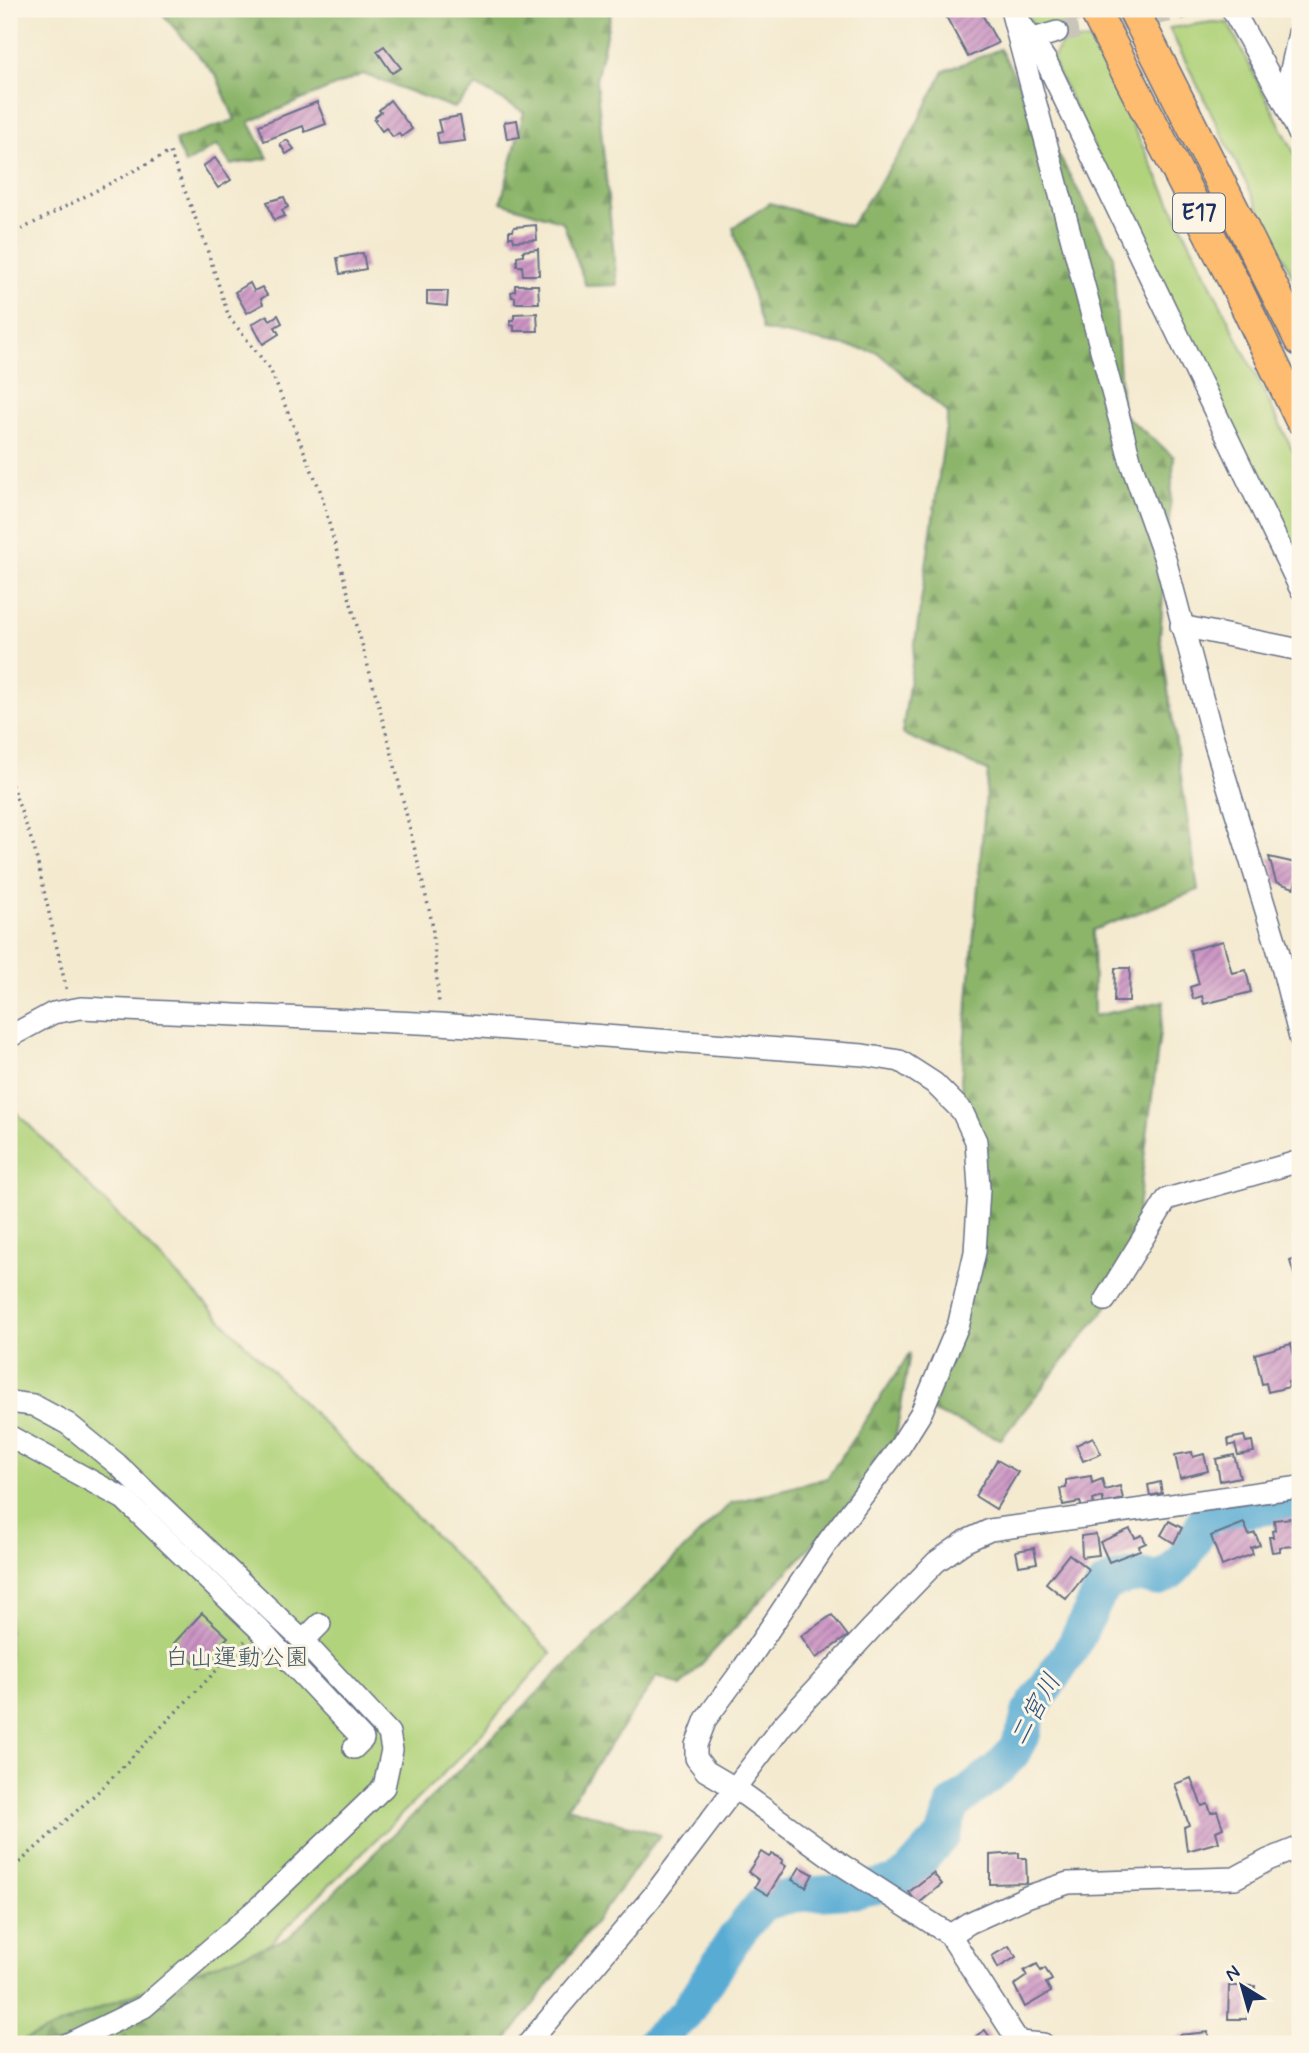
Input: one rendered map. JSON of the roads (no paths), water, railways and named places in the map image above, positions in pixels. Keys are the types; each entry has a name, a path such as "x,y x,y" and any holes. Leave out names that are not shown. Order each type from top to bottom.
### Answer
{"highway":[{"name":"E17","path":"1094,9 1235,284 1300,419"},
{"name":"E17","path":"1133,9 1300,341"}],"street":[{"path":"1011,9 1046,61 1300,588"},
{"path":"1011,9 1131,463 1165,559 1181,626 1278,950 1300,1038"},
{"path":"1232,9 1284,101 1300,136"},
{"path":"1284,101 1300,29"},
{"path":"1032,39 1057,32"},
{"path":"1181,626 1300,650"},
{"path":"13,1032 53,1013 71,1009 177,1011 233,1016 440,1024 863,1055 900,1061 934,1083 962,1111 976,1141 979,1189 975,1252 959,1322 921,1413 899,1448 822,1550 706,1719 699,1733 696,1758 706,1771 735,1788 842,1865 950,1935 1019,2043 1043,2044"},
{"path":"1105,1300 1167,1199 1300,1161"},
{"path":"9,1402 33,1405 68,1424 117,1464 303,1641 389,1733 392,1750 384,1787 260,1906 144,2007 68,2044"},
{"path":"9,1436 124,1499 258,1628 363,1739 354,1748"},
{"path":"528,2044 653,1896 782,1726 870,1629 936,1562 966,1541 990,1530 1300,1487"},
{"path":"303,1641 320,1624"},
{"path":"950,1935 969,1923 1029,1896 1068,1883 1235,1878 1300,1847"}],"waterway":[{"name":"二宮川","path":"652,2044 685,2014 736,1936 762,1904 794,1895 854,1891 893,1883 908,1874 944,1834 952,1806 999,1768 1013,1753 1024,1732 1029,1712 1074,1645 1103,1586 1131,1577 1156,1579 1164,1576 1187,1553 1206,1516 1300,1503"}],"tunnel":[{"path":"1057,32 1185,9"}],"park label":[{"name":"白山運動公園","path":"237,1658"}]}
